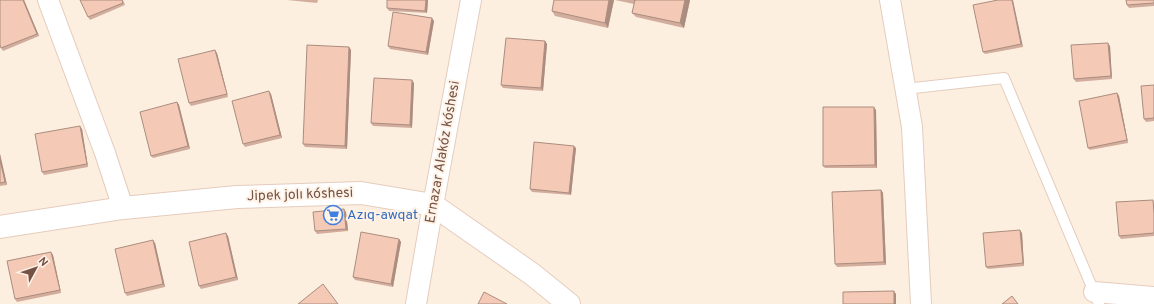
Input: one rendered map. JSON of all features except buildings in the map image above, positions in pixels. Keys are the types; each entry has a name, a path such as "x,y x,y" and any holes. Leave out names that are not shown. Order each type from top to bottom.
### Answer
{"street":[{"path":"48,0 105,153 123,208"},
{"name":"Ernazar Alakóz kóshesi","path":"416,304 432,205 471,0"},
{"path":"890,0 912,127 921,304"},
{"name":"Jipek jolı kóshesi","path":"0,227 123,208 237,197 361,194 432,205 532,274 570,304"},
{"path":"1096,298 1154,297"}],"lane":[{"path":"905,89 1004,78 1096,298"}],"place":[{"name":"Azıq-awqat","path":"333,215"}]}
